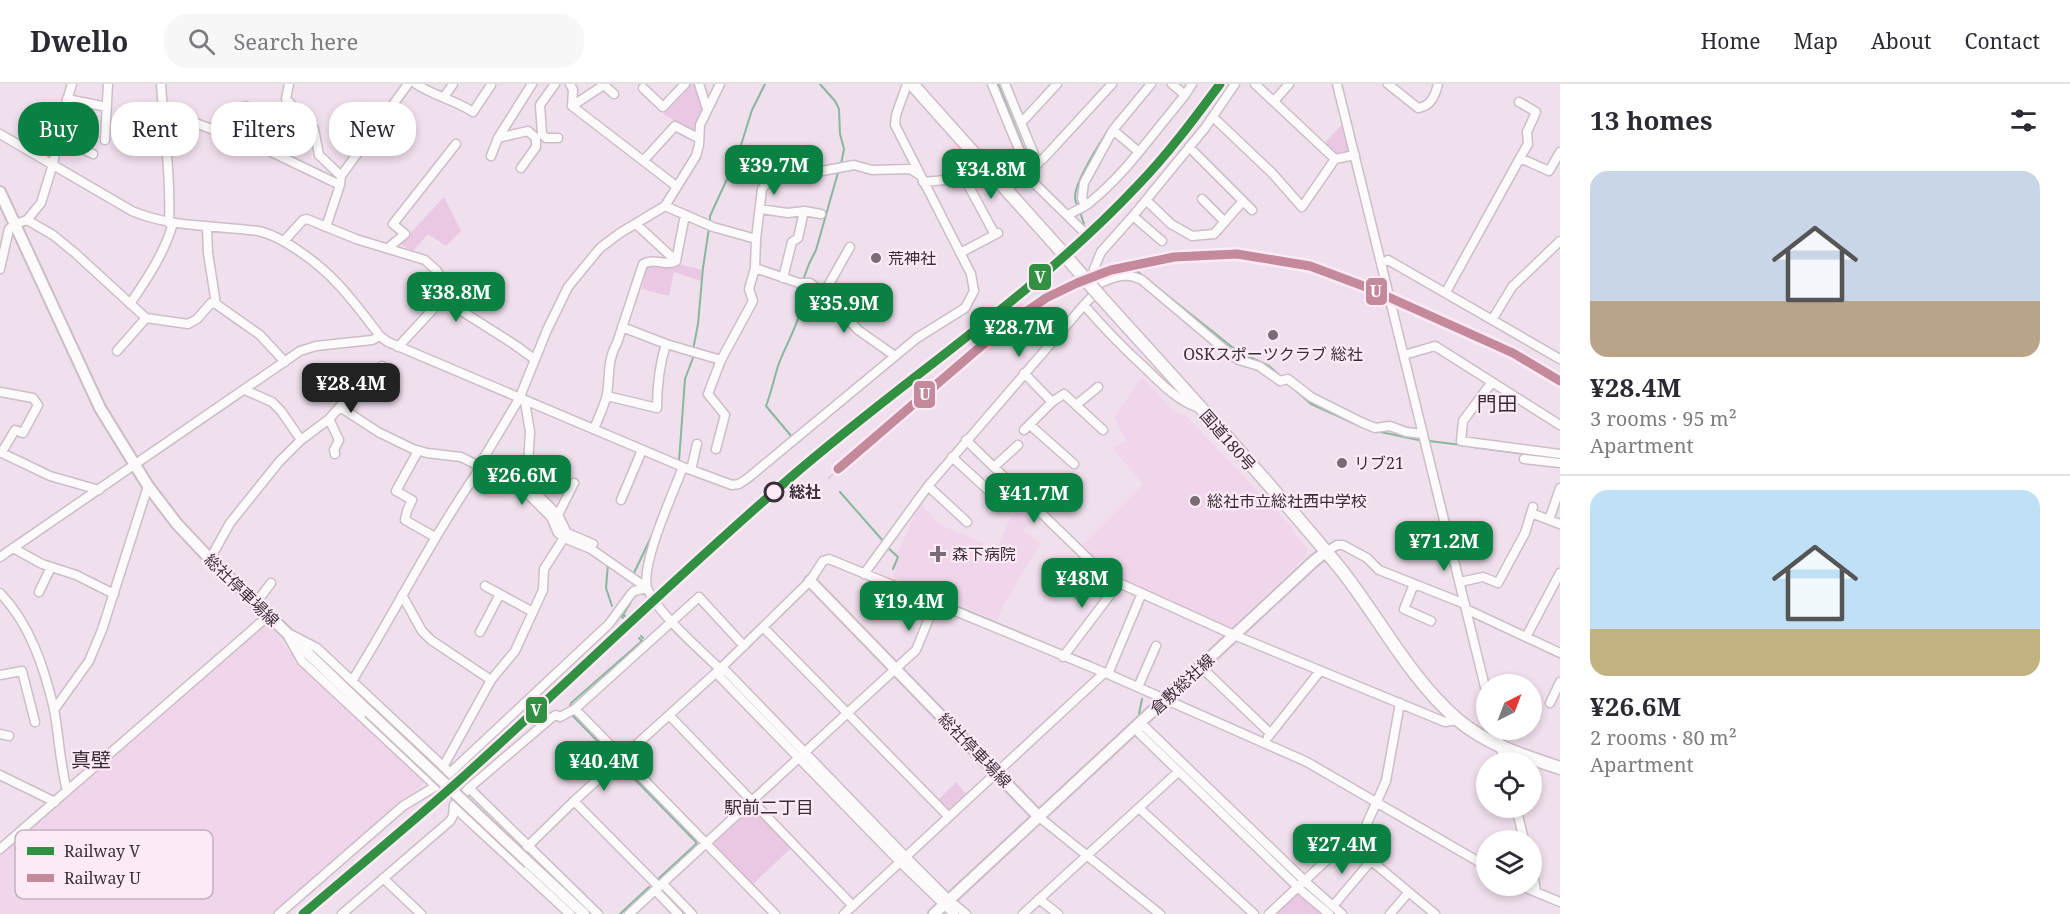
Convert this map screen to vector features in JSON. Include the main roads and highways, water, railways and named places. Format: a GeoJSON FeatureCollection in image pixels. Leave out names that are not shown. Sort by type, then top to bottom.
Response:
{"type":"FeatureCollection","features":[{"type":"Feature","properties":{"kind":"highway","name":"国道180号"},"geometry":{"type":"LineString","coordinates":[[909,84],[1098,289],[1178,391],[1202,410],[1326,552],[1426,686],[1458,720],[1481,737],[1500,747],[1560,768]]}},
{"type":"Feature","properties":{"kind":"main road","name":"総社停車場線"},"geometry":{"type":"LineString","coordinates":[[0,192],[4,212],[15,224],[100,408],[134,466],[177,524],[255,604],[584,914]]}},
{"type":"Feature","properties":{"kind":"main road","name":"倉敷総社線"},"geometry":{"type":"LineString","coordinates":[[1039,817],[1326,552]]}},
{"type":"Feature","properties":{"kind":"main road","name":"総社停車場線"},"geometry":{"type":"LineString","coordinates":[[810,581],[1039,817]]}},
{"type":"Feature","properties":{"kind":"main road"},"geometry":{"type":"LineString","coordinates":[[934,914],[1039,817]]}},
{"type":"Feature","properties":{"kind":"waterway"},"geometry":{"type":"LineString","coordinates":[[710,222],[710,216],[727,179],[728,166],[741,145],[752,110],[765,84]]}},
{"type":"Feature","properties":{"kind":"waterway"},"geometry":{"type":"LineString","coordinates":[[820,84],[839,109],[840,134],[844,149],[841,164]]}},
{"type":"Feature","properties":{"kind":"waterway"},"geometry":{"type":"LineString","coordinates":[[998,84],[1036,179],[1069,212]]}},
{"type":"Feature","properties":{"kind":"waterway"},"geometry":{"type":"LineString","coordinates":[[1078,207],[1075,198],[1080,179],[1102,141],[1122,113]]}},
{"type":"Feature","properties":{"kind":"waterway"},"geometry":{"type":"LineString","coordinates":[[803,280],[816,250],[839,169]]}},
{"type":"Feature","properties":{"kind":"waterway"},"geometry":{"type":"LineString","coordinates":[[1080,212],[1084,224]]}},
{"type":"Feature","properties":{"kind":"waterway"},"geometry":{"type":"LineString","coordinates":[[1073,216],[1088,231]]}},
{"type":"Feature","properties":{"kind":"waterway"},"geometry":{"type":"LineString","coordinates":[[693,350],[709,228]]}},
{"type":"Feature","properties":{"kind":"waterway"},"geometry":{"type":"LineString","coordinates":[[1137,271],[1144,277]]}},
{"type":"Feature","properties":{"kind":"waterway"},"geometry":{"type":"LineString","coordinates":[[1148,280],[1237,351],[1269,366],[1279,375]]}},
{"type":"Feature","properties":{"kind":"waterway"},"geometry":{"type":"LineString","coordinates":[[792,437],[766,406],[778,366],[799,316],[803,286]]}},
{"type":"Feature","properties":{"kind":"waterway"},"geometry":{"type":"LineString","coordinates":[[679,461],[685,379],[694,355]]}},
{"type":"Feature","properties":{"kind":"waterway"},"geometry":{"type":"LineString","coordinates":[[1285,381],[1311,404],[1362,427]]}},
{"type":"Feature","properties":{"kind":"waterway"},"geometry":{"type":"LineString","coordinates":[[1376,431],[1423,441]]}},
{"type":"Feature","properties":{"kind":"waterway"},"geometry":{"type":"LineString","coordinates":[[1429,441],[1462,445]]}},
{"type":"Feature","properties":{"kind":"waterway"},"geometry":{"type":"LineString","coordinates":[[1473,447],[1560,459]]}},
{"type":"Feature","properties":{"kind":"waterway"},"geometry":{"type":"LineString","coordinates":[[840,492],[884,542]]}},
{"type":"Feature","properties":{"kind":"waterway"},"geometry":{"type":"LineString","coordinates":[[633,575],[654,531]]}},
{"type":"Feature","properties":{"kind":"waterway"},"geometry":{"type":"LineString","coordinates":[[887,547],[898,557],[893,569]]}},
{"type":"Feature","properties":{"kind":"waterway"},"geometry":{"type":"LineString","coordinates":[[608,564],[606,588],[612,606]]}},
{"type":"Feature","properties":{"kind":"waterway"},"geometry":{"type":"LineString","coordinates":[[625,616],[623,615],[631,602]]}},
{"type":"Feature","properties":{"kind":"waterway"},"geometry":{"type":"LineString","coordinates":[[958,607],[1063,651]]}},
{"type":"Feature","properties":{"kind":"waterway"},"geometry":{"type":"LineString","coordinates":[[570,706],[642,641],[639,638]]}},
{"type":"Feature","properties":{"kind":"waterway"},"geometry":{"type":"LineString","coordinates":[[1068,653],[1091,662]]}},
{"type":"Feature","properties":{"kind":"waterway"},"geometry":{"type":"LineString","coordinates":[[1139,714],[1142,699]]}},
{"type":"Feature","properties":{"kind":"waterway"},"geometry":{"type":"LineString","coordinates":[[572,715],[616,760]]}},
{"type":"Feature","properties":{"kind":"waterway"},"geometry":{"type":"LineString","coordinates":[[620,764],[696,842],[657,880]]}},
{"type":"Feature","properties":{"kind":"waterway"},"geometry":{"type":"LineString","coordinates":[[1215,800],[1299,882]]}},
{"type":"Feature","properties":{"kind":"waterway"},"geometry":{"type":"LineString","coordinates":[[1303,886],[1335,914]]}},
{"type":"Feature","properties":{"kind":"waterway"},"geometry":{"type":"LineString","coordinates":[[620,914],[649,887]]}},
{"type":"Feature","properties":{"kind":"waterway"},"geometry":{"type":"LineString","coordinates":[[663,892],[686,914]]}},
{"type":"Feature","properties":{"kind":"railway"},"geometry":{"type":"LineString","coordinates":[[828,479],[838,469]]}},
{"type":"Feature","properties":{"kind":"rail line","name":"V"},"geometry":{"type":"LineString","coordinates":[[303,914],[452,787],[790,478],[1056,264],[1149,173],[1220,84]]}},
{"type":"Feature","properties":{"kind":"rail line","name":"U"},"geometry":{"type":"LineString","coordinates":[[838,469],[1001,329],[1046,298],[1111,270],[1174,257],[1237,254],[1310,266],[1366,287],[1513,353],[1560,381]]}},
{"type":"Feature","properties":{"kind":"place","name":"荒神社"},"geometry":{"type":"Point","coordinates":[876,258]}},
{"type":"Feature","properties":{"kind":"place","name":"OSKスポーツクラブ 総社"},"geometry":{"type":"Point","coordinates":[1273,335]}},
{"type":"Feature","properties":{"kind":"place","name":"リブ21"},"geometry":{"type":"Point","coordinates":[1342,463]}},
{"type":"Feature","properties":{"kind":"place","name":"総社"},"geometry":{"type":"Point","coordinates":[774,492]}},
{"type":"Feature","properties":{"kind":"place","name":"総社市立総社西中学校"},"geometry":{"type":"Point","coordinates":[1195,501]}},
{"type":"Feature","properties":{"kind":"place","name":"森下病院"},"geometry":{"type":"Point","coordinates":[938,554]}},
{"type":"Feature","properties":{"kind":"district","name":"門田"},"geometry":{"type":"Point","coordinates":[1497,404]}},
{"type":"Feature","properties":{"kind":"district","name":"真壁"},"geometry":{"type":"Point","coordinates":[91,760]}},
{"type":"Feature","properties":{"kind":"district","name":"駅前二丁目"},"geometry":{"type":"Point","coordinates":[769,808]}}]}
